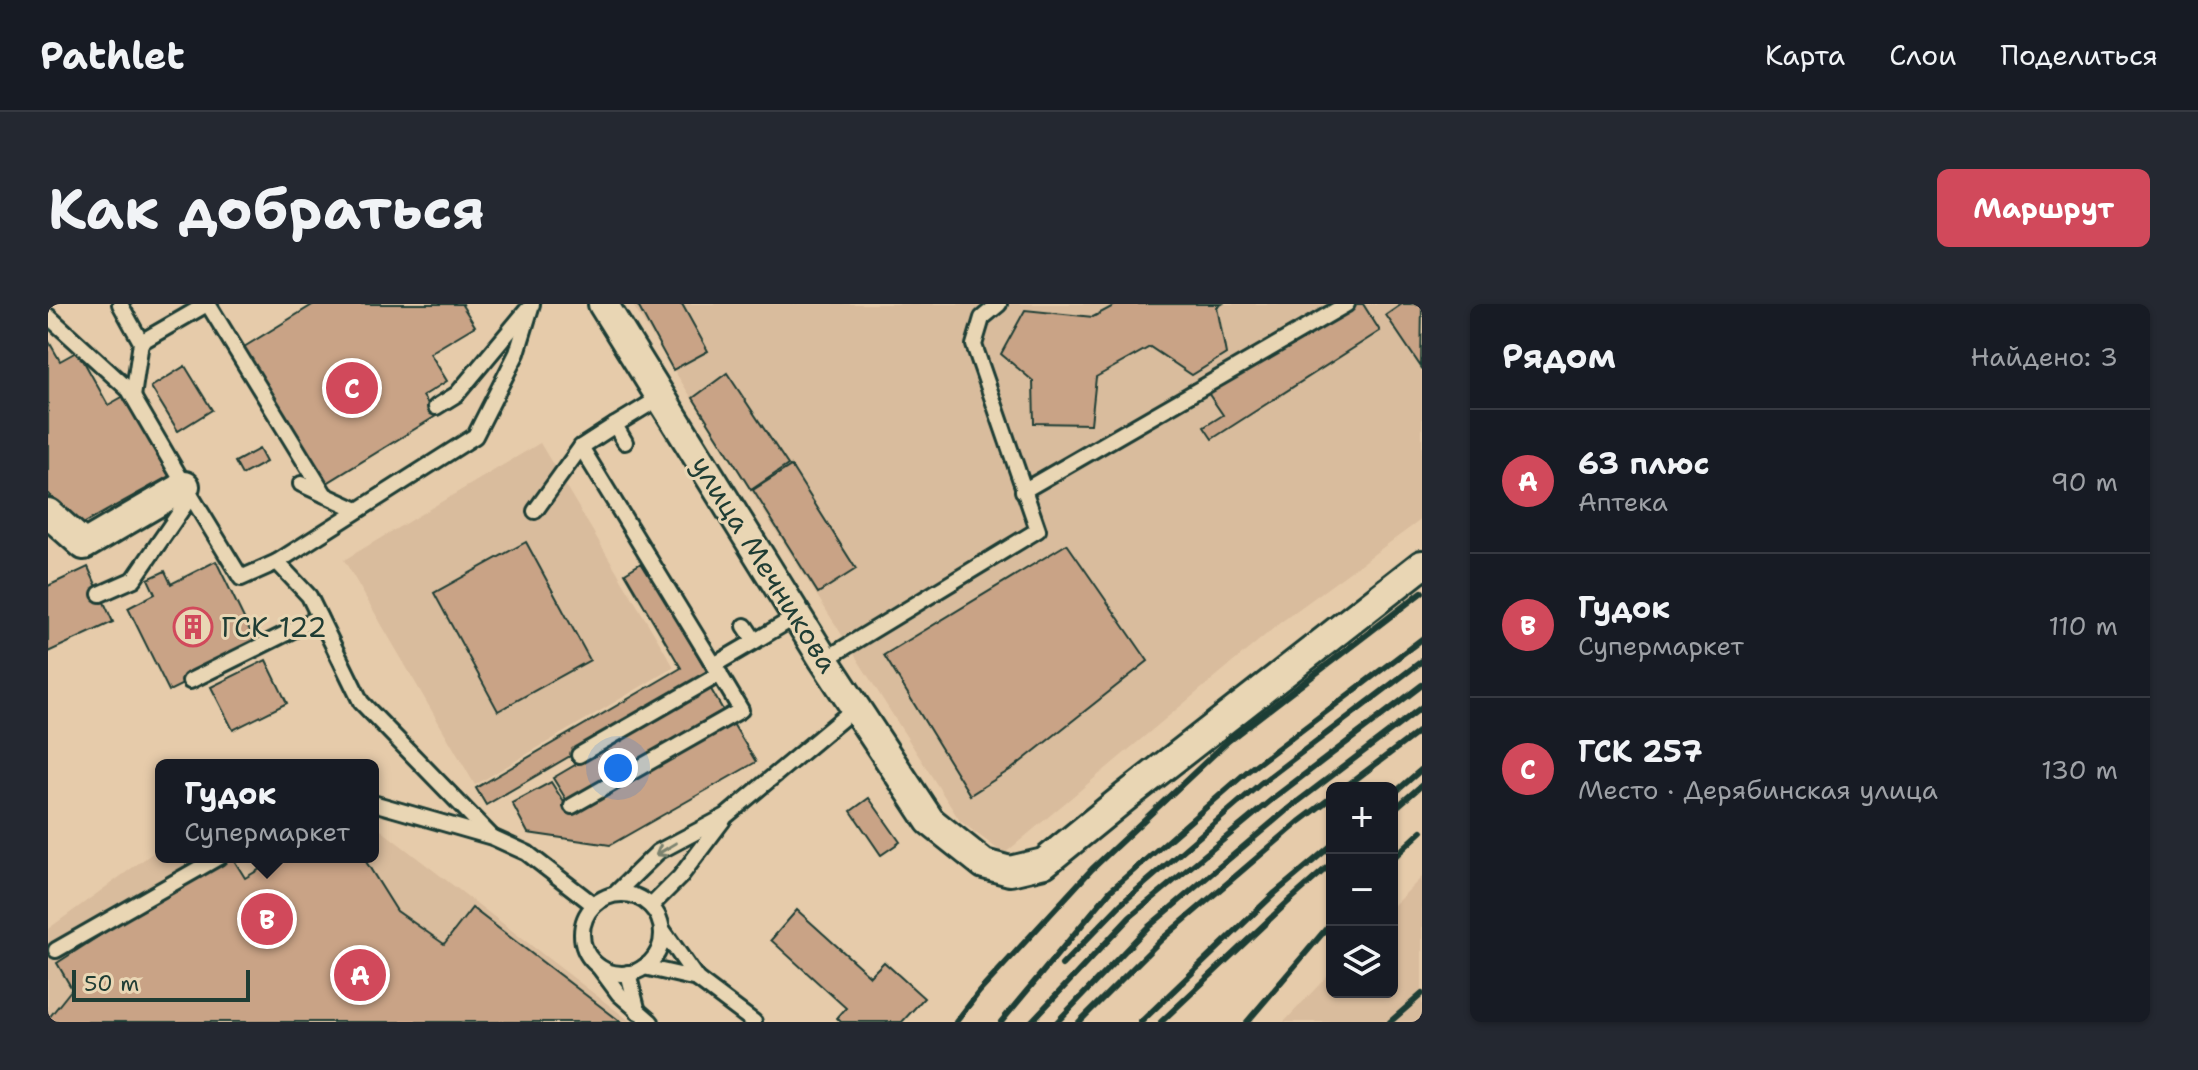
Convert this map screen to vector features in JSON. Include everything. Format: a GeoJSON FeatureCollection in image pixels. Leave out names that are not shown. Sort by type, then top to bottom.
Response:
{"type":"FeatureCollection","features":[{"type":"Feature","properties":{"kind":"street","name":"улица Мечникова"},"geometry":{"type":"LineString","coordinates":[[603,304],[824,660],[930,821],[984,864],[1010,871],[1044,863],[1422,565]]}},
{"type":"Feature","properties":{"kind":"street"},"geometry":{"type":"LineString","coordinates":[[48,513],[84,545],[188,491]]}},
{"type":"Feature","properties":{"kind":"lane"},"geometry":{"type":"LineString","coordinates":[[120,304],[141,342],[133,397]]}},
{"type":"Feature","properties":{"kind":"lane"},"geometry":{"type":"LineString","coordinates":[[141,342],[208,304],[325,495]]}},
{"type":"Feature","properties":{"kind":"lane"},"geometry":{"type":"LineString","coordinates":[[48,316],[129,390],[241,578],[277,562],[475,436],[517,353],[532,304],[457,394],[436,407]]}},
{"type":"Feature","properties":{"kind":"lane"},"geometry":{"type":"LineString","coordinates":[[824,660],[1038,530],[974,345],[982,318],[999,304]]}},
{"type":"Feature","properties":{"kind":"lane"},"geometry":{"type":"LineString","coordinates":[[1023,491],[1347,304]]}},
{"type":"Feature","properties":{"kind":"lane"},"geometry":{"type":"LineString","coordinates":[[535,511],[581,447],[661,397]]}},
{"type":"Feature","properties":{"kind":"lane"},"geometry":{"type":"LineString","coordinates":[[615,425],[625,442]]}},
{"type":"Feature","properties":{"kind":"lane"},"geometry":{"type":"LineString","coordinates":[[572,806],[741,710],[581,447]]}},
{"type":"Feature","properties":{"kind":"lane"},"geometry":{"type":"LineString","coordinates":[[301,484],[358,510]]}},
{"type":"Feature","properties":{"kind":"lane"},"geometry":{"type":"LineString","coordinates":[[100,594],[134,579],[188,491]]}},
{"type":"Feature","properties":{"kind":"lane"},"geometry":{"type":"LineString","coordinates":[[277,562],[309,596],[361,702],[492,837]]}},
{"type":"Feature","properties":{"kind":"lane"},"geometry":{"type":"LineString","coordinates":[[579,755],[797,616]]}},
{"type":"Feature","properties":{"kind":"lane"},"geometry":{"type":"LineString","coordinates":[[190,681],[319,617]]}},
{"type":"Feature","properties":{"kind":"lane"},"geometry":{"type":"LineString","coordinates":[[745,626],[755,641]]}},
{"type":"Feature","properties":{"kind":"lane"},"geometry":{"type":"LineString","coordinates":[[615,894],[658,852],[726,816],[855,708]]}},
{"type":"Feature","properties":{"kind":"lane"},"geometry":{"type":"LineString","coordinates":[[379,805],[492,837],[527,853],[594,905]]}},
{"type":"Feature","properties":{"kind":"lane"},"geometry":{"type":"LineString","coordinates":[[651,906],[680,877],[726,816]]}},
{"type":"Feature","properties":{"kind":"lane"},"geometry":{"type":"LineString","coordinates":[[56,950],[208,863]]}},
{"type":"Feature","properties":{"kind":"lane"},"geometry":{"type":"LineString","coordinates":[[596,963],[614,973],[628,973],[644,967],[659,951],[662,940],[658,916],[651,906],[635,896],[615,894],[605,897],[594,905],[583,928],[585,949],[619,994],[651,1022]]}},
{"type":"Feature","properties":{"kind":"lane"},"geometry":{"type":"LineString","coordinates":[[662,929],[697,979],[754,1022]]}},
{"type":"Feature","properties":{"kind":"lane"},"geometry":{"type":"LineString","coordinates":[[644,967],[697,979]]}},
{"type":"Feature","properties":{"kind":"lane"},"geometry":{"type":"LineString","coordinates":[[628,973],[638,1012]]}},
{"type":"Feature","properties":{"kind":"shaded area"},"geometry":{"type":"Polygon","coordinates":[[[632,304],[1422,304],[1422,519],[1281,622],[1004,854],[960,821],[632,304]]]}},
{"type":"Feature","properties":{"kind":"shaded area"},"geometry":{"type":"Polygon","coordinates":[[[540,443],[674,667],[475,785],[344,560],[540,443]]]}},
{"type":"Feature","properties":{"kind":"shaded area"},"geometry":{"type":"Polygon","coordinates":[[[379,829],[631,1022],[48,1022],[48,929],[155,851],[155,863],[379,863],[379,829]]]}},
{"type":"Feature","properties":{"kind":"shaded area"},"geometry":{"type":"Polygon","coordinates":[[[1422,877],[1422,1022],[1284,1022],[1326,977],[1326,998],[1398,998],[1398,901],[1422,877]]]}},
{"type":"Feature","properties":{"kind":"building"},"geometry":{"type":"Polygon","coordinates":[[[314,304],[464,304],[475,326],[430,353],[447,381],[423,396],[436,416],[327,483],[244,347],[314,304]]]}},
{"type":"Feature","properties":{"kind":"building"},"geometry":{"type":"Polygon","coordinates":[[[637,304],[682,304],[708,351],[673,370],[637,304]]]}},
{"type":"Feature","properties":{"kind":"building"},"geometry":{"type":"Polygon","coordinates":[[[1117,304],[1222,304],[1217,307],[1226,354],[1192,375],[1150,347],[1096,377],[1091,424],[1034,423],[1033,381],[1001,354],[1025,310],[1093,317],[1117,304]]]}},
{"type":"Feature","properties":{"kind":"building"},"geometry":{"type":"Polygon","coordinates":[[[1340,304],[1363,304],[1380,331],[1212,439],[1204,427],[1223,415],[1206,390],[1340,304]]]}},
{"type":"Feature","properties":{"kind":"building"},"geometry":{"type":"Polygon","coordinates":[[[1402,304],[1422,304],[1421,367],[1386,315],[1402,304]]]}},
{"type":"Feature","properties":{"kind":"building"},"geometry":{"type":"Polygon","coordinates":[[[48,340],[60,361],[78,351],[108,405],[124,396],[169,476],[81,525],[48,494],[48,340]]]}},
{"type":"Feature","properties":{"kind":"building"},"geometry":{"type":"Polygon","coordinates":[[[185,366],[212,410],[178,431],[151,387],[185,366]]]}},
{"type":"Feature","properties":{"kind":"building"},"geometry":{"type":"Polygon","coordinates":[[[727,373],[788,465],[751,490],[693,398],[727,373]]]}},
{"type":"Feature","properties":{"kind":"building"},"geometry":{"type":"Polygon","coordinates":[[[259,449],[266,462],[242,475],[235,462],[259,449]]]}},
{"type":"Feature","properties":{"kind":"building"},"geometry":{"type":"Polygon","coordinates":[[[791,466],[856,569],[818,593],[753,490],[791,466]]]}},
{"type":"Feature","properties":{"kind":"building"},"geometry":{"type":"Polygon","coordinates":[[[526,542],[590,660],[498,711],[434,593],[526,542]]]}},
{"type":"Feature","properties":{"kind":"building"},"geometry":{"type":"Polygon","coordinates":[[[1067,544],[1148,661],[1013,768],[970,795],[884,655],[1067,544]]]}},
{"type":"Feature","properties":{"kind":"building","name":"ГСК 122"},"geometry":{"type":"Polygon","coordinates":[[[216,561],[258,647],[169,691],[128,608],[155,594],[148,579],[165,571],[171,584],[216,561]]]}},
{"type":"Feature","properties":{"kind":"building"},"geometry":{"type":"Polygon","coordinates":[[[643,562],[709,675],[486,805],[476,788],[681,668],[625,573],[643,562]]]}},
{"type":"Feature","properties":{"kind":"building"},"geometry":{"type":"Polygon","coordinates":[[[88,567],[113,622],[48,652],[48,586],[88,567]]]}},
{"type":"Feature","properties":{"kind":"building"},"geometry":{"type":"Polygon","coordinates":[[[266,660],[287,703],[233,730],[211,687],[266,660]]]}},
{"type":"Feature","properties":{"kind":"building"},"geometry":{"type":"Polygon","coordinates":[[[709,686],[723,710],[567,801],[553,778],[709,686]]]}},
{"type":"Feature","properties":{"kind":"building"},"geometry":{"type":"Polygon","coordinates":[[[732,722],[756,762],[610,845],[528,833],[512,803],[551,782],[572,815],[732,722]]]}},
{"type":"Feature","properties":{"kind":"building"},"geometry":{"type":"Polygon","coordinates":[[[869,798],[900,842],[881,855],[851,811],[869,798]]]}},
{"type":"Feature","properties":{"kind":"building"},"geometry":{"type":"Polygon","coordinates":[[[213,863],[236,863],[245,878],[270,863],[367,863],[397,911],[444,944],[472,908],[621,1022],[48,1022],[72,989],[57,963],[213,863]]]}},
{"type":"Feature","properties":{"kind":"building"},"geometry":{"type":"Polygon","coordinates":[[[797,910],[870,976],[884,962],[924,998],[902,1022],[841,1022],[837,1018],[846,1008],[771,940],[797,910]]]}},
{"type":"Feature","properties":{"kind":"railway"},"geometry":{"type":"LineString","coordinates":[[956,1022],[979,992],[1092,869],[1228,741],[1422,592]]}},
{"type":"Feature","properties":{"kind":"railway"},"geometry":{"type":"LineString","coordinates":[[1001,1022],[1111,890],[1249,770],[1422,639]]}},
{"type":"Feature","properties":{"kind":"railway"},"geometry":{"type":"LineString","coordinates":[[1062,965],[1121,904],[1260,784],[1422,661]]}},
{"type":"Feature","properties":{"kind":"railway"},"geometry":{"type":"LineString","coordinates":[[1031,1022],[1130,917],[1275,797],[1422,685]]}},
{"type":"Feature","properties":{"kind":"railway"},"geometry":{"type":"LineString","coordinates":[[1057,1022],[1147,928],[1288,809],[1422,707]]}},
{"type":"Feature","properties":{"kind":"railway"},"geometry":{"type":"LineString","coordinates":[[1352,782],[1422,729]]}},
{"type":"Feature","properties":{"kind":"railway"},"geometry":{"type":"LineString","coordinates":[[1398,790],[1422,769]]}},
{"type":"Feature","properties":{"kind":"railway"},"geometry":{"type":"LineString","coordinates":[[1398,806],[1422,785]]}},
{"type":"Feature","properties":{"kind":"railway"},"geometry":{"type":"LineString","coordinates":[[1079,1022],[1162,939],[1326,802]]}},
{"type":"Feature","properties":{"kind":"railway"},"geometry":{"type":"LineString","coordinates":[[1397,854],[1422,831]]}},
{"type":"Feature","properties":{"kind":"railway"},"geometry":{"type":"LineString","coordinates":[[1141,1022],[1275,893],[1326,850]]}},
{"type":"Feature","properties":{"kind":"railway"},"geometry":{"type":"LineString","coordinates":[[1161,1022],[1326,868]]}},
{"type":"Feature","properties":{"kind":"railway"},"geometry":{"type":"LineString","coordinates":[[1247,1022],[1329,926]]}},
{"type":"Feature","properties":{"kind":"railway"},"geometry":{"type":"LineString","coordinates":[[1390,1022],[1422,994]]}},
{"type":"Feature","properties":{"kind":"place","name":"ГСК 257"},"geometry":{"type":"Point","coordinates":[352,388]}},
{"type":"Feature","properties":{"kind":"place","name":"ГСК 122"},"geometry":{"type":"Point","coordinates":[193,627]}},
{"type":"Feature","properties":{"kind":"place","name":"Гудок"},"geometry":{"type":"Point","coordinates":[267,919]}},
{"type":"Feature","properties":{"kind":"place","name":"63 плюс"},"geometry":{"type":"Point","coordinates":[360,975]}}]}
